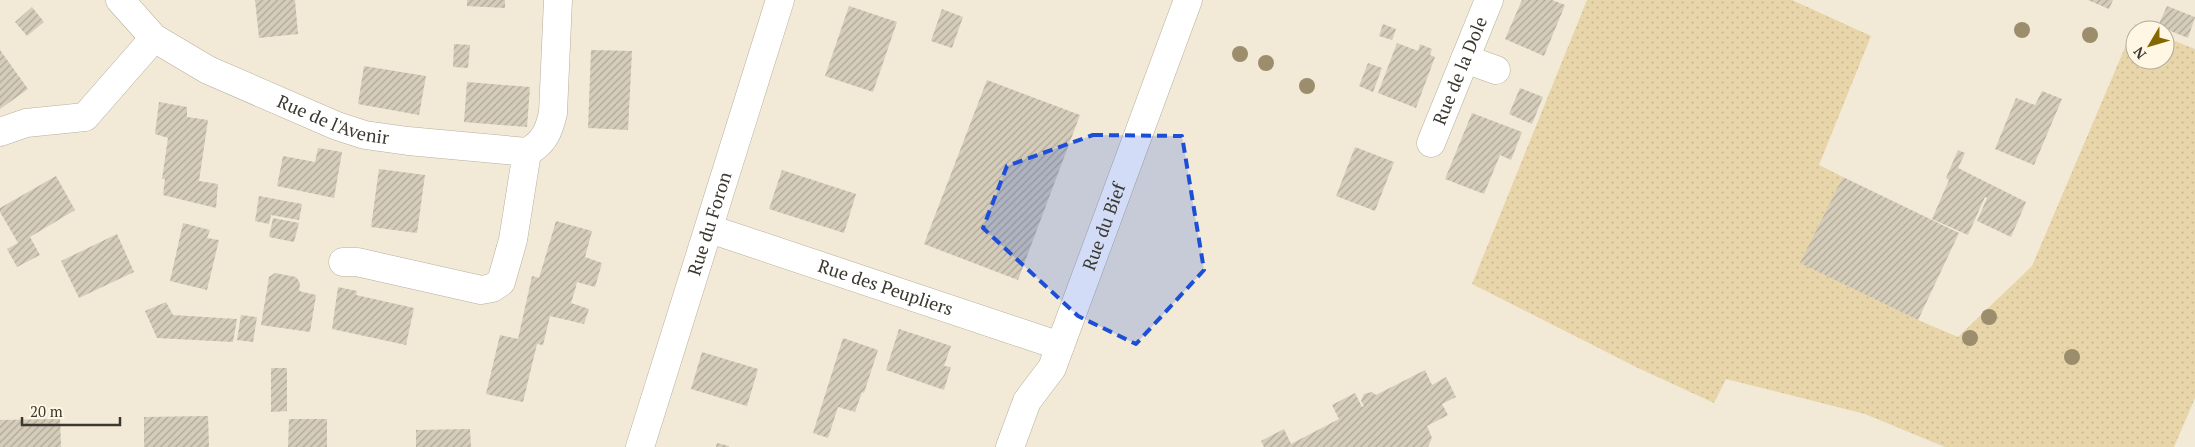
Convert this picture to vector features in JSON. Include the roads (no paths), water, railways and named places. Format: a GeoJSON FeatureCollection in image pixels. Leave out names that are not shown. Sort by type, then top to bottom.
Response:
{"type":"FeatureCollection","features":[{"type":"Feature","properties":{"kind":"street","name":"Rue de l'Avenir"},"geometry":{"type":"LineString","coordinates":[[120,0],[154,38],[208,70],[337,126],[365,135],[408,141],[527,152]]}},
{"type":"Feature","properties":{"kind":"street"},"geometry":{"type":"LineString","coordinates":[[344,262],[357,262],[481,290],[492,288],[501,282],[513,240],[527,152],[543,140],[549,130],[553,113],[558,0]]}},
{"type":"Feature","properties":{"kind":"street","name":"Rue du Foron"},"geometry":{"type":"LineString","coordinates":[[640,447],[710,229],[780,0]]}},
{"type":"Feature","properties":{"kind":"street","name":"Rue du Bief"},"geometry":{"type":"LineString","coordinates":[[1010,447],[1027,401],[1052,368],[1188,0]]}},
{"type":"Feature","properties":{"kind":"street","name":"Rue de la Dole"},"geometry":{"type":"LineString","coordinates":[[1431,143],[1489,0]]}},
{"type":"Feature","properties":{"kind":"street"},"geometry":{"type":"LineString","coordinates":[[0,132],[26,123],[85,117],[154,38]]}},
{"type":"Feature","properties":{"kind":"street"},"geometry":{"type":"LineString","coordinates":[[1465,59],[1496,70]]}},
{"type":"Feature","properties":{"kind":"street","name":"Rue des Peupliers"},"geometry":{"type":"LineString","coordinates":[[710,229],[1060,346]]}}]}
